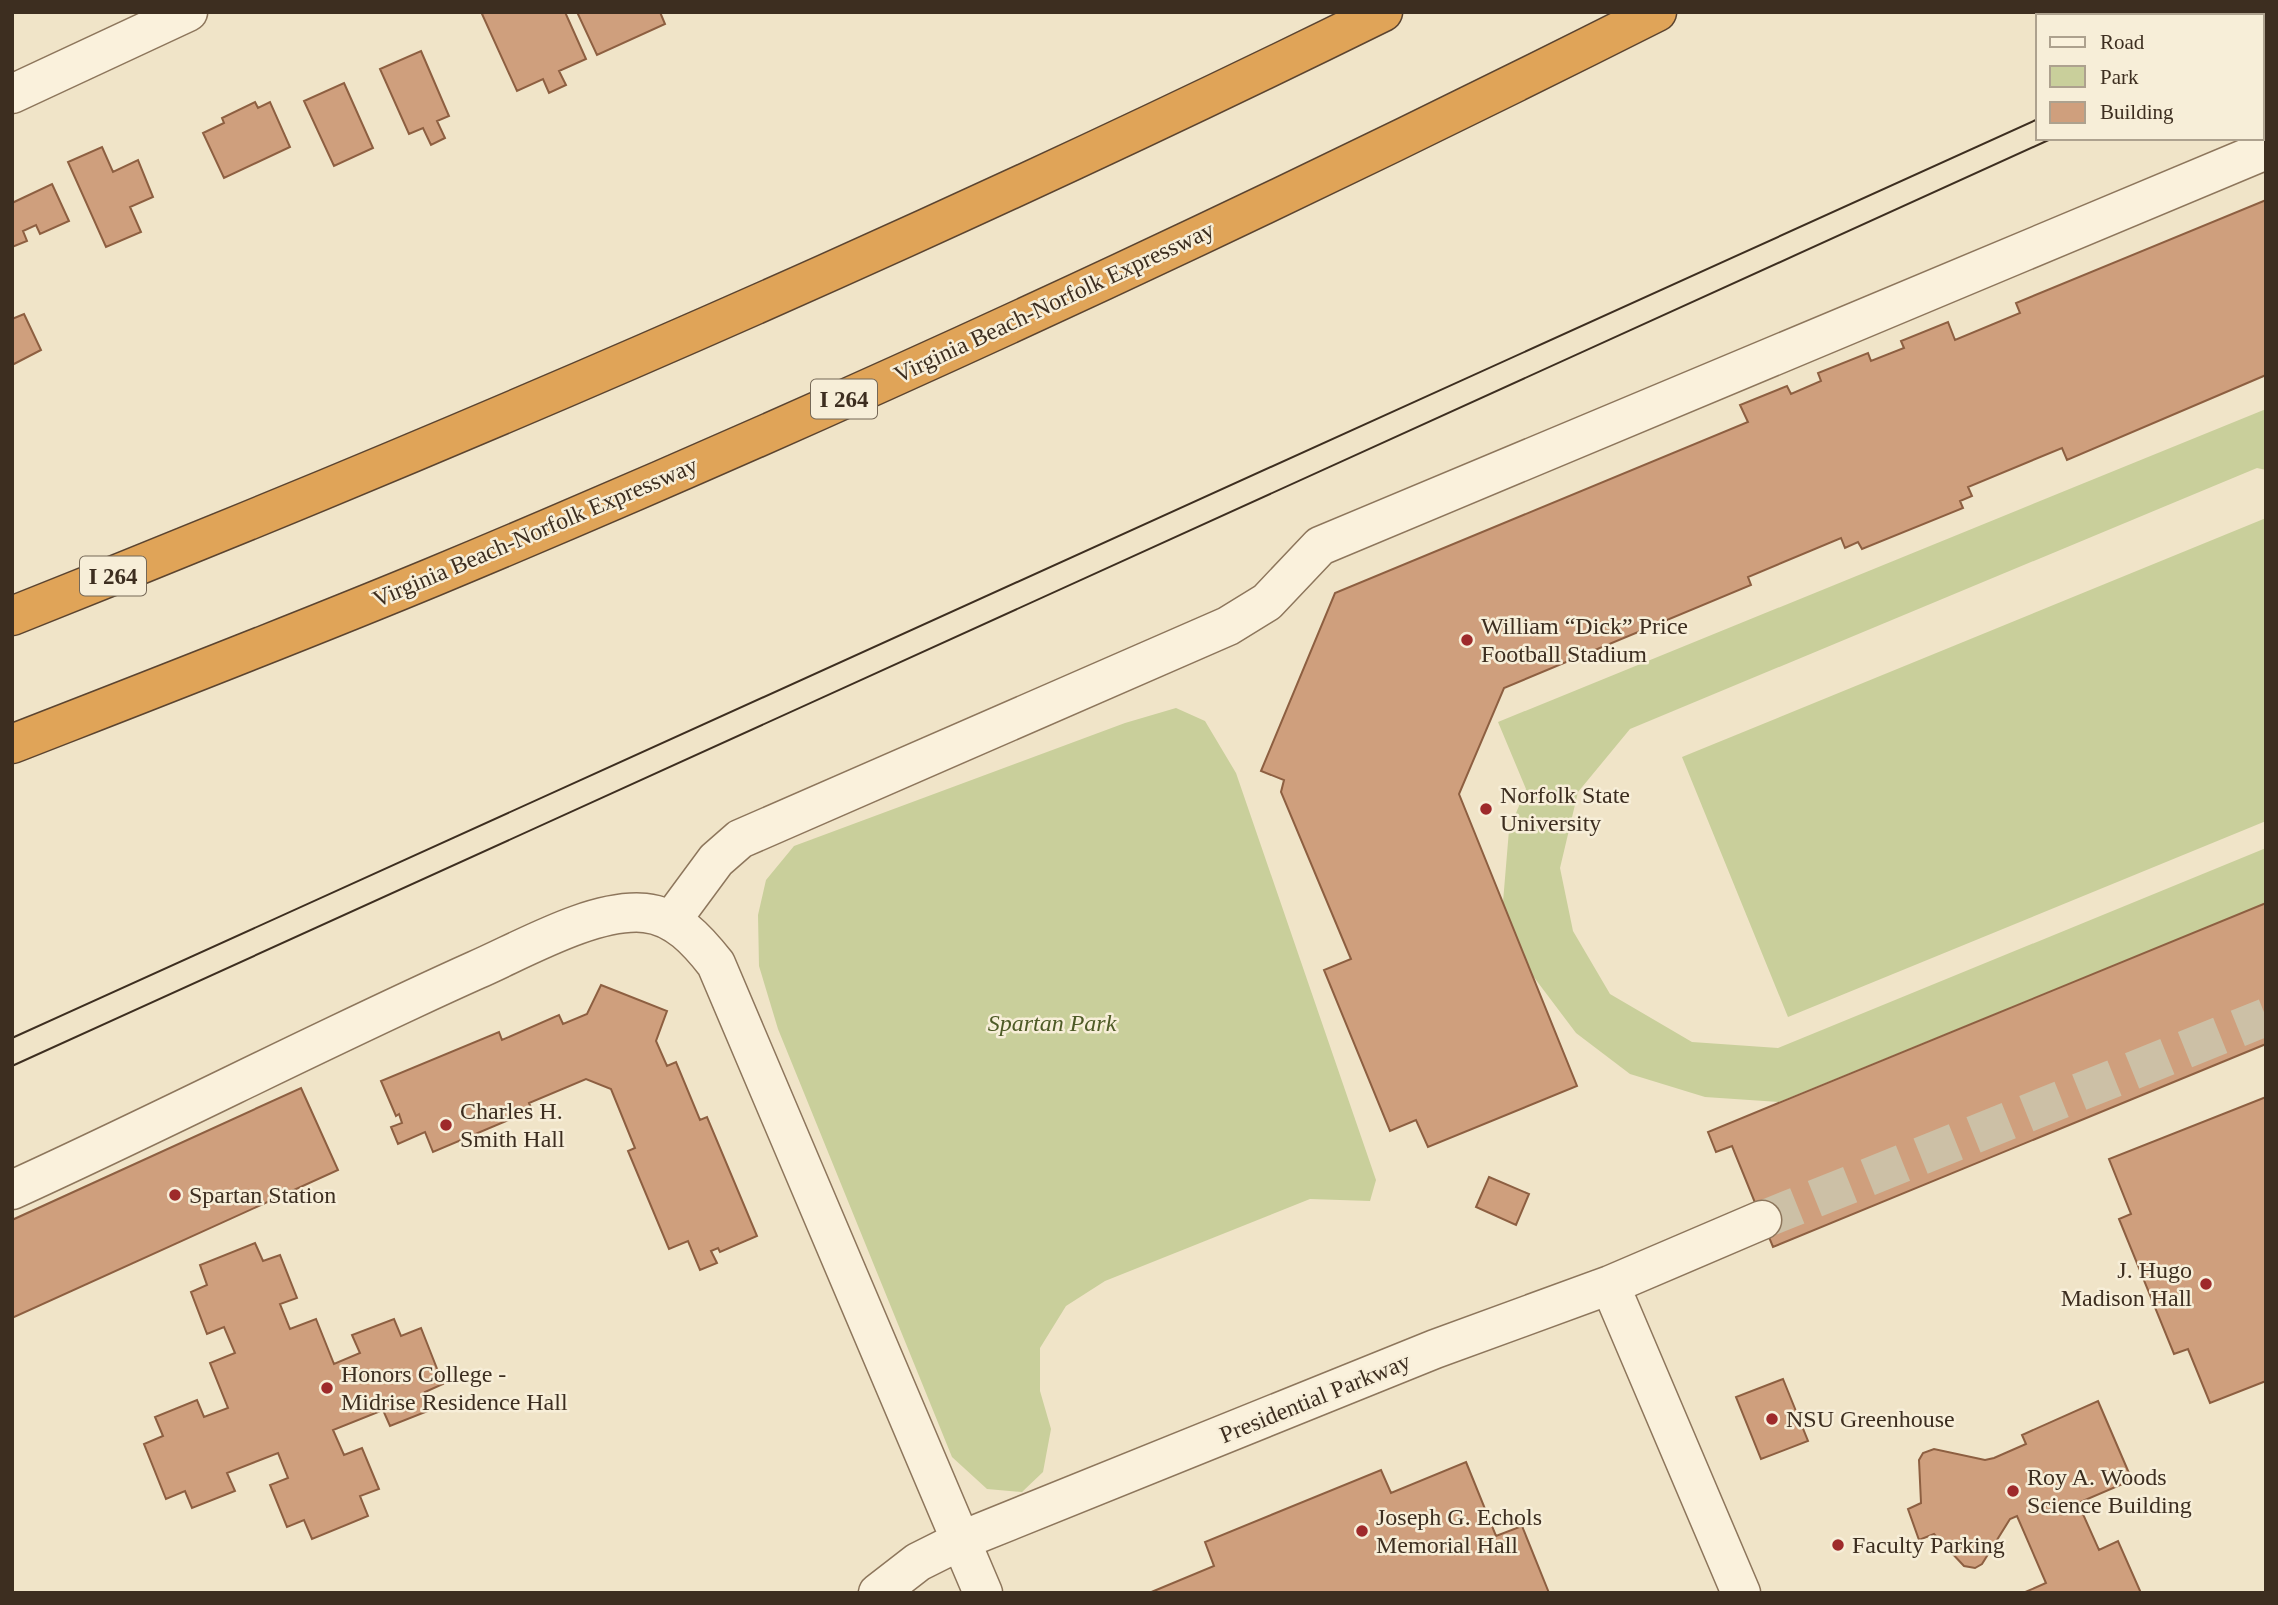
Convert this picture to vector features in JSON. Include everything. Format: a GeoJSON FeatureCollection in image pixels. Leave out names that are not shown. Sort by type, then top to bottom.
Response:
{"type":"FeatureCollection","features":[{"type":"Feature","properties":{"kind":"highway","name":"I 264"},"geometry":{"type":"LineString","coordinates":[[12,616],[215,536],[489,421],[853,262],[1383,12]]}},
{"type":"Feature","properties":{"kind":"highway","name":"Virginia Beach-Norfolk Expressway"},"geometry":{"type":"LineString","coordinates":[[12,744],[433,577],[824,408],[1289,193],[1657,12]]}},
{"type":"Feature","properties":{"kind":"street"},"geometry":{"type":"LineString","coordinates":[[12,94],[184,13]]}},
{"type":"Feature","properties":{"kind":"street"},"geometry":{"type":"LineString","coordinates":[[671,921],[716,860],[740,839],[1228,626],[1267,602],[1320,546],[2266,150]]}},
{"type":"Feature","properties":{"kind":"street"},"geometry":{"type":"LineString","coordinates":[[12,1190],[155,1125],[403,1003],[578,925],[623,914],[647,913],[671,921],[697,939],[716,964],[983,1593]]}},
{"type":"Feature","properties":{"kind":"street","name":"Presidential Parkway"},"geometry":{"type":"LineString","coordinates":[[878,1593],[918,1562],[962,1540],[1435,1349],[1610,1285],[1762,1220]]}},
{"type":"Feature","properties":{"kind":"street"},"geometry":{"type":"LineString","coordinates":[[1610,1285],[1741,1593]]}},
{"type":"Feature","properties":{"kind":"green space"},"geometry":{"type":"Polygon","coordinates":[[[2266,409],[2266,470],[2257,468],[1630,729],[1578,792],[1560,868],[1573,931],[1610,994],[1692,1042],[1778,1048],[2266,848],[2266,903],[1779,1102],[1705,1097],[1630,1074],[1576,1033],[1533,976],[1503,902],[1509,830],[1526,789],[1498,722],[2266,409]]]}},
{"type":"Feature","properties":{"kind":"green space"},"geometry":{"type":"Polygon","coordinates":[[[2266,518],[2266,821],[1788,1017],[1682,757],[2266,518]]]}},
{"type":"Feature","properties":{"kind":"green space","name":"Spartan Park"},"geometry":{"type":"Polygon","coordinates":[[[1176,708],[1205,721],[1236,773],[1376,1180],[1370,1201],[1310,1199],[1105,1281],[1066,1306],[1040,1348],[1040,1391],[1051,1429],[1043,1472],[1022,1492],[987,1489],[952,1457],[778,1029],[759,966],[758,915],[766,880],[794,846],[1125,723],[1176,708]]]}},
{"type":"Feature","properties":{"kind":"building"},"geometry":{"type":"Polygon","coordinates":[[[565,12],[586,59],[559,71],[566,85],[549,93],[543,79],[517,91],[482,14],[565,12]]]}},
{"type":"Feature","properties":{"kind":"building"},"geometry":{"type":"Polygon","coordinates":[[[577,12],[660,12],[665,24],[597,55],[577,12]]]}},
{"type":"Feature","properties":{"kind":"building"},"geometry":{"type":"Polygon","coordinates":[[[421,51],[449,116],[437,121],[445,138],[431,145],[423,128],[409,134],[380,69],[421,51]]]}},
{"type":"Feature","properties":{"kind":"building"},"geometry":{"type":"Polygon","coordinates":[[[344,83],[373,148],[334,166],[304,101],[344,83]]]}},
{"type":"Feature","properties":{"kind":"building"},"geometry":{"type":"Polygon","coordinates":[[[255,102],[258,108],[270,102],[290,147],[224,178],[203,133],[224,123],[222,118],[255,102]]]}},
{"type":"Feature","properties":{"kind":"building"},"geometry":{"type":"Polygon","coordinates":[[[102,147],[113,172],[138,160],[153,197],[130,207],[141,232],[106,247],[68,162],[102,147]]]}},
{"type":"Feature","properties":{"kind":"building"},"geometry":{"type":"Polygon","coordinates":[[[52,184],[69,221],[40,234],[36,225],[23,231],[27,241],[12,247],[12,203],[52,184]]]}},
{"type":"Feature","properties":{"kind":"building","name":"William “Dick” Price Football Stadium"},"geometry":{"type":"Polygon","coordinates":[[[2266,200],[2266,375],[2067,460],[2062,448],[1968,487],[1972,496],[1960,501],[1963,508],[1862,549],[1858,542],[1845,548],[1841,538],[1748,577],[1751,585],[1504,688],[1459,794],[1577,1086],[1428,1147],[1416,1120],[1390,1131],[1324,970],[1351,959],[1281,792],[1284,780],[1261,771],[1335,593],[1748,422],[1740,405],[1787,386],[1791,394],[1821,381],[1818,373],[1868,353],[1871,361],[1904,348],[1901,341],[1948,322],[1955,340],[2020,313],[2016,303],[2266,200]]]}},
{"type":"Feature","properties":{"kind":"building"},"geometry":{"type":"Polygon","coordinates":[[[24,314],[41,350],[12,365],[12,319],[24,314]]]}},
{"type":"Feature","properties":{"kind":"building"},"geometry":{"type":"Polygon","coordinates":[[[2266,903],[2266,1044],[1773,1247],[1732,1146],[1716,1152],[1708,1132],[2266,903]]]}},
{"type":"Feature","properties":{"kind":"building","name":"Charles H. Smith Hall"},"geometry":{"type":"Polygon","coordinates":[[[601,985],[667,1011],[656,1041],[667,1066],[676,1062],[700,1120],[707,1117],[757,1236],[720,1252],[718,1248],[711,1251],[717,1263],[700,1270],[688,1241],[669,1249],[628,1151],[635,1148],[611,1089],[586,1079],[529,1103],[532,1110],[433,1152],[425,1132],[398,1144],[391,1127],[402,1123],[399,1114],[396,1116],[381,1081],[499,1032],[502,1040],[559,1015],[563,1024],[587,1014],[601,985]]]}},
{"type":"Feature","properties":{"kind":"building","name":"Spartan Station"},"geometry":{"type":"Polygon","coordinates":[[[301,1088],[338,1170],[12,1318],[12,1220],[301,1088]]]}},
{"type":"Feature","properties":{"kind":"building","name":"J. Hugo Madison Hall"},"geometry":{"type":"Polygon","coordinates":[[[2266,1097],[2266,1381],[2210,1403],[2188,1349],[2174,1354],[2119,1219],[2131,1214],[2109,1159],[2266,1097]]]}},
{"type":"Feature","properties":{"kind":"building"},"geometry":{"type":"Polygon","coordinates":[[[1489,1177],[1529,1194],[1516,1225],[1476,1207],[1489,1177]]]}},
{"type":"Feature","properties":{"kind":"building","name":"Honors College - Midrise Residence Hall"},"geometry":{"type":"Polygon","coordinates":[[[255,1243],[263,1261],[280,1255],[297,1298],[280,1304],[290,1329],[316,1319],[334,1364],[360,1353],[352,1335],[394,1319],[401,1336],[421,1328],[443,1384],[425,1392],[433,1409],[390,1426],[383,1410],[333,1430],[344,1455],[362,1448],[379,1489],[360,1496],[368,1516],[312,1539],[304,1520],[287,1527],[270,1485],[288,1478],[278,1453],[227,1473],[235,1491],[192,1508],[185,1491],[166,1499],[144,1444],[163,1436],[155,1417],[197,1400],[204,1417],[228,1408],[210,1363],[235,1353],[224,1327],[207,1334],[191,1292],[207,1285],[200,1265],[255,1243]]]}},
{"type":"Feature","properties":{"kind":"building","name":"NSU Greenhouse"},"geometry":{"type":"Polygon","coordinates":[[[1783,1379],[1808,1441],[1761,1459],[1736,1397],[1783,1379]]]}},
{"type":"Feature","properties":{"kind":"building","name":"Roy A. Woods Science Building"},"geometry":{"type":"Polygon","coordinates":[[[2098,1401],[2132,1480],[2078,1503],[2099,1550],[2118,1541],[2141,1593],[2023,1593],[2046,1583],[2017,1516],[2010,1519],[1982,1564],[1975,1568],[1964,1566],[1934,1534],[1919,1540],[1908,1509],[1921,1503],[1919,1460],[1923,1453],[1934,1449],[1985,1460],[1994,1458],[2026,1444],[2022,1435],[2098,1401]]]}},
{"type":"Feature","properties":{"kind":"building","name":"Joseph G. Echols Memorial Hall"},"geometry":{"type":"Polygon","coordinates":[[[1466,1462],[1496,1536],[1522,1526],[1549,1593],[1149,1593],[1214,1566],[1205,1542],[1381,1470],[1391,1493],[1466,1462]]]}},
{"type":"Feature","properties":{"kind":"tunnel"},"geometry":{"type":"LineString","coordinates":[[1762,1220],[2266,1017]]}},
{"type":"Feature","properties":{"kind":"tram line"},"geometry":{"type":"LineString","coordinates":[[12,1038],[2036,120]]}},
{"type":"Feature","properties":{"kind":"tram line"},"geometry":{"type":"LineString","coordinates":[[12,1066],[2049,140]]}},
{"type":"Feature","properties":{"kind":"place","name":"William “Dick” Price Football Stadium"},"geometry":{"type":"Point","coordinates":[1467,640]}},
{"type":"Feature","properties":{"kind":"place","name":"Norfolk State University"},"geometry":{"type":"Point","coordinates":[1486,809]}},
{"type":"Feature","properties":{"kind":"place","name":"Charles H. Smith Hall"},"geometry":{"type":"Point","coordinates":[446,1125]}},
{"type":"Feature","properties":{"kind":"place","name":"Spartan Station"},"geometry":{"type":"Point","coordinates":[175,1195]}},
{"type":"Feature","properties":{"kind":"place","name":"J. Hugo Madison Hall"},"geometry":{"type":"Point","coordinates":[2206,1284]}},
{"type":"Feature","properties":{"kind":"place","name":"Honors College - Midrise Residence Hall"},"geometry":{"type":"Point","coordinates":[327,1388]}},
{"type":"Feature","properties":{"kind":"place","name":"NSU Greenhouse"},"geometry":{"type":"Point","coordinates":[1772,1419]}},
{"type":"Feature","properties":{"kind":"place","name":"Roy A. Woods Science Building"},"geometry":{"type":"Point","coordinates":[2013,1491]}},
{"type":"Feature","properties":{"kind":"place","name":"Joseph G. Echols Memorial Hall"},"geometry":{"type":"Point","coordinates":[1362,1531]}},
{"type":"Feature","properties":{"kind":"place","name":"Faculty Parking"},"geometry":{"type":"Point","coordinates":[1838,1545]}}]}
